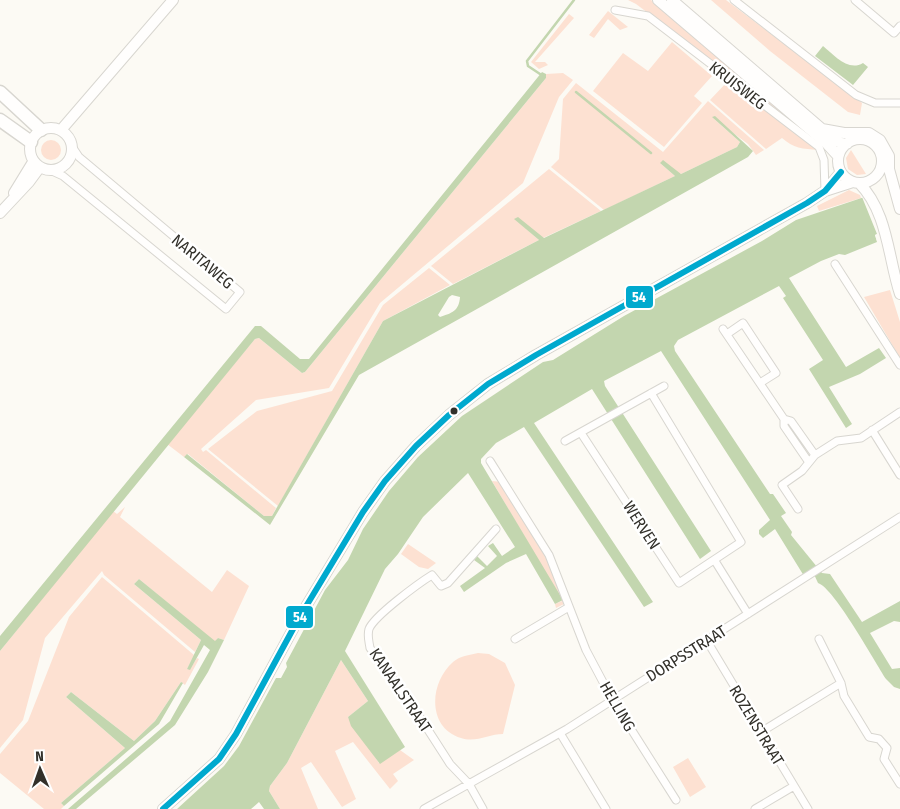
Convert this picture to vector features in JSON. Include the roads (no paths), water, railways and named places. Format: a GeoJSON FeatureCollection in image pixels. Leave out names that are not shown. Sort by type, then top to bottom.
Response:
{"type":"FeatureCollection","features":[{"type":"Feature","properties":{"kind":"highway"},"geometry":{"type":"LineString","coordinates":[[0,92],[41,130]]}},
{"type":"Feature","properties":{"kind":"highway"},"geometry":{"type":"LineString","coordinates":[[0,120],[31,142]]}},
{"type":"Feature","properties":{"kind":"main road"},"geometry":{"type":"LineString","coordinates":[[64,133],[94,94],[173,0]]}},
{"type":"Feature","properties":{"kind":"main road","name":"KRUISWEG"},"geometry":{"type":"LineString","coordinates":[[658,0],[827,144],[838,156]]}},
{"type":"Feature","properties":{"kind":"main road","name":"KRUISWEG"},"geometry":{"type":"LineString","coordinates":[[672,0],[826,134],[846,144]]}},
{"type":"Feature","properties":{"kind":"main road"},"geometry":{"type":"LineString","coordinates":[[48,128],[64,133],[73,148],[72,155],[65,166],[52,171],[37,165],[30,156],[31,142],[41,130],[48,128]]}},
{"type":"Feature","properties":{"kind":"main road"},"geometry":{"type":"LineString","coordinates":[[163,809],[219,759],[236,734],[299,618],[363,512],[385,481],[416,446],[443,421],[488,384],[536,355],[725,250],[825,191],[875,177],[885,167],[886,148],[875,135],[822,129]]}},
{"type":"Feature","properties":{"kind":"main road"},"geometry":{"type":"LineString","coordinates":[[899,206],[880,154],[874,145],[860,139],[846,144],[838,156],[841,172],[856,183],[868,195],[875,206],[889,246],[900,294]]}},
{"type":"Feature","properties":{"kind":"main road"},"geometry":{"type":"LineString","coordinates":[[0,213],[37,165]]}},
{"type":"Feature","properties":{"kind":"main road"},"geometry":{"type":"LineString","coordinates":[[825,191],[841,172]]}},
{"type":"Feature","properties":{"kind":"street"},"geometry":{"type":"LineString","coordinates":[[734,0],[856,95],[875,103],[900,103]]}},
{"type":"Feature","properties":{"kind":"street"},"geometry":{"type":"LineString","coordinates":[[855,0],[894,33],[900,26]]}},
{"type":"Feature","properties":{"kind":"street","name":"KRUISWEG"},"geometry":{"type":"LineString","coordinates":[[615,10],[648,16],[818,147],[824,160],[825,191]]}},
{"type":"Feature","properties":{"kind":"street","name":"NARITAWEG"},"geometry":{"type":"LineString","coordinates":[[52,171],[63,176],[226,309],[240,292],[79,157],[73,148]]}},
{"type":"Feature","properties":{"kind":"street"},"geometry":{"type":"LineString","coordinates":[[835,264],[900,365]]}},
{"type":"Feature","properties":{"kind":"street"},"geometry":{"type":"LineString","coordinates":[[760,383],[776,373],[743,323],[725,332],[784,419],[784,426],[808,461]]}},
{"type":"Feature","properties":{"kind":"street"},"geometry":{"type":"LineString","coordinates":[[565,441],[664,386]]}},
{"type":"Feature","properties":{"kind":"street","name":"WERVEN"},"geometry":{"type":"LineString","coordinates":[[581,433],[679,582],[715,561],[742,542],[651,393]]}},
{"type":"Feature","properties":{"kind":"street"},"geometry":{"type":"LineString","coordinates":[[798,509],[782,485],[802,470],[815,455],[837,441],[861,438],[900,412]]}},
{"type":"Feature","properties":{"kind":"street"},"geometry":{"type":"LineString","coordinates":[[784,419],[792,421],[815,455]]}},
{"type":"Feature","properties":{"kind":"street"},"geometry":{"type":"LineString","coordinates":[[872,430],[900,475]]}},
{"type":"Feature","properties":{"kind":"street","name":"HELLING"},"geometry":{"type":"LineString","coordinates":[[490,461],[549,555],[582,640],[612,699],[676,800]]}},
{"type":"Feature","properties":{"kind":"street","name":"DORPSSTRAAT"},"geometry":{"type":"LineString","coordinates":[[424,809],[560,733],[900,517]]}},
{"type":"Feature","properties":{"kind":"street","name":"KANAALSTRAAT"},"geometry":{"type":"LineString","coordinates":[[469,784],[450,764],[414,708],[370,648],[368,637],[370,627],[383,613],[403,598],[410,589],[432,575],[441,586],[448,583],[496,529]]}},
{"type":"Feature","properties":{"kind":"street"},"geometry":{"type":"LineString","coordinates":[[715,561],[748,614]]}},
{"type":"Feature","properties":{"kind":"street"},"geometry":{"type":"LineString","coordinates":[[515,639],[568,607]]}},
{"type":"Feature","properties":{"kind":"street"},"geometry":{"type":"LineString","coordinates":[[819,639],[841,683],[844,696],[870,737],[879,739],[887,748],[884,760],[900,784]]}},
{"type":"Feature","properties":{"kind":"street","name":"ROZENSTRAAT"},"geometry":{"type":"LineString","coordinates":[[707,640],[808,809]]}},
{"type":"Feature","properties":{"kind":"street"},"geometry":{"type":"LineString","coordinates":[[761,732],[841,683]]}},
{"type":"Feature","properties":{"kind":"street"},"geometry":{"type":"LineString","coordinates":[[560,733],[606,809]]}},
{"type":"Feature","properties":{"kind":"street"},"geometry":{"type":"LineString","coordinates":[[469,784],[483,809]]}},
{"type":"Feature","properties":{"kind":"street"},"geometry":{"type":"LineString","coordinates":[[755,809],[794,786]]}},
{"type":"Feature","properties":{"kind":"waterway"},"geometry":{"type":"LineString","coordinates":[[540,74],[528,66],[527,61],[574,0]]}},
{"type":"Feature","properties":{"kind":"waterway"},"geometry":{"type":"LineString","coordinates":[[576,92],[651,153]]}}]}
